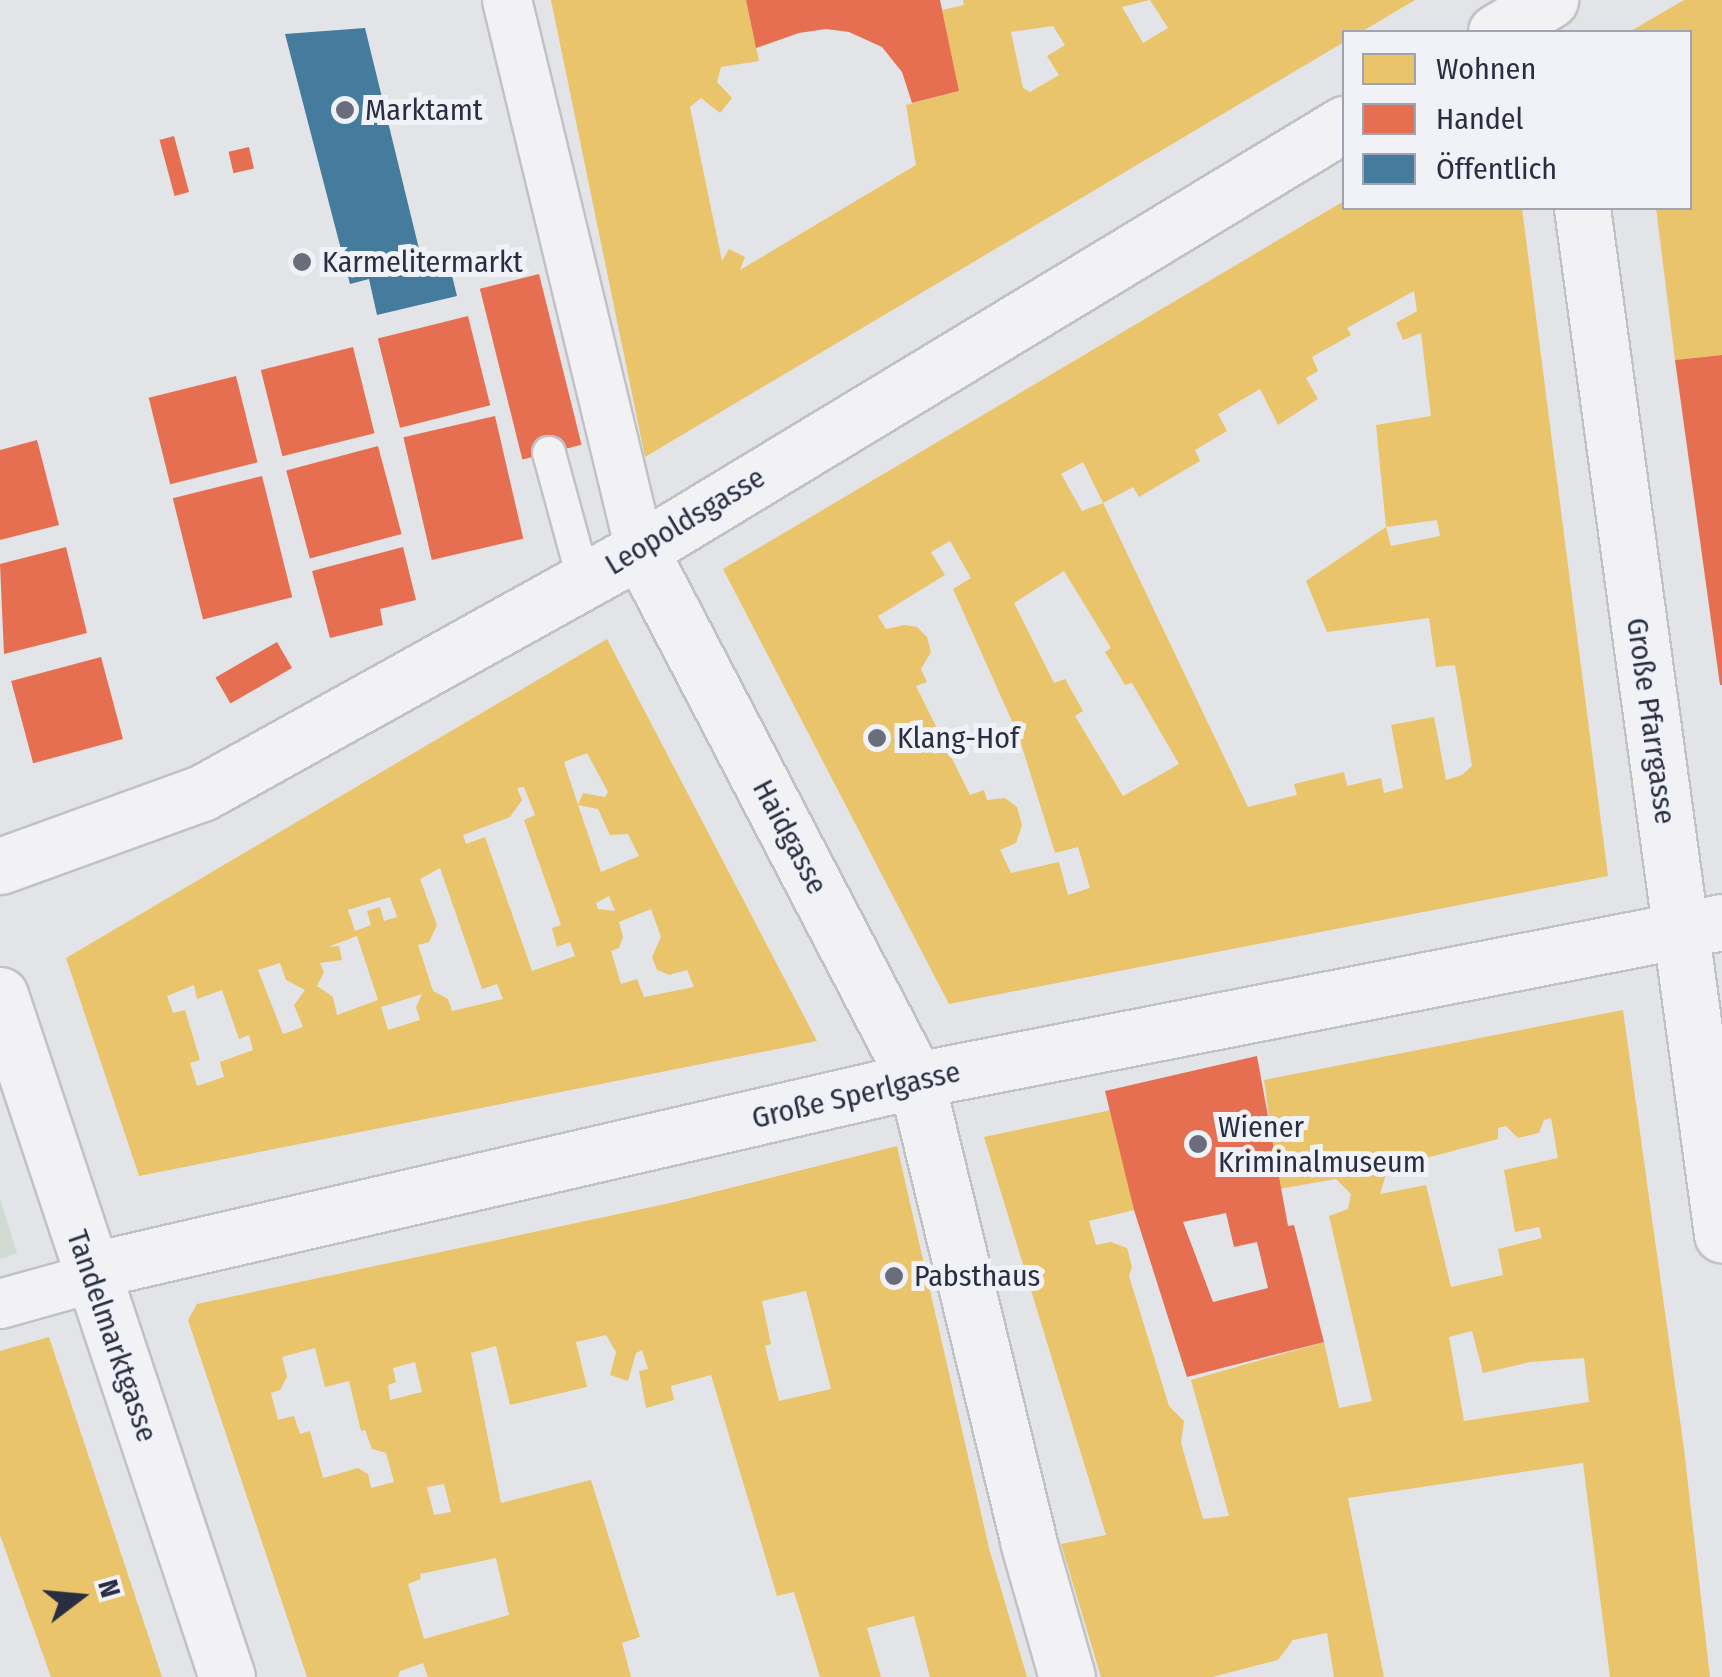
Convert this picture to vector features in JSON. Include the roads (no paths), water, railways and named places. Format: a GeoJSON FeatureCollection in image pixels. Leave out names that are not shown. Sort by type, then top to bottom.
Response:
{"type":"FeatureCollection","features":[{"type":"Feature","properties":{"kind":"street","name":"Haidgasse"},"geometry":{"type":"LineString","coordinates":[[508,0],[640,550],[916,1080],[1028,1541],[1067,1677]]}},
{"type":"Feature","properties":{"kind":"street"},"geometry":{"type":"LineString","coordinates":[[1500,30],[1552,0],[1558,30]]}},
{"type":"Feature","properties":{"kind":"street","name":"Leopoldsgasse"},"geometry":{"type":"LineString","coordinates":[[0,866],[202,793],[640,550],[1342,125]]}},
{"type":"Feature","properties":{"kind":"street","name":"Große Pfarrgasse"},"geometry":{"type":"LineString","coordinates":[[1582,210],[1701,926],[1722,1234]]}},
{"type":"Feature","properties":{"kind":"street","name":"Große Sperlgasse"},"geometry":{"type":"LineString","coordinates":[[0,1304],[72,1284],[89,1271],[916,1080],[1701,926]]}},
{"type":"Feature","properties":{"kind":"street","name":"Tandelmarktgasse"},"geometry":{"type":"LineString","coordinates":[[0,994],[227,1677]]}},
{"type":"Feature","properties":{"kind":"lane"},"geometry":{"type":"LineString","coordinates":[[549,453],[584,581]]}},
{"type":"Feature","properties":{"kind":"place","name":"Marktamt"},"geometry":{"type":"Point","coordinates":[345,110]}},
{"type":"Feature","properties":{"kind":"place","name":"Karmelitermarkt"},"geometry":{"type":"Point","coordinates":[302,262]}},
{"type":"Feature","properties":{"kind":"place","name":"Klang-Hof"},"geometry":{"type":"Point","coordinates":[877,738]}},
{"type":"Feature","properties":{"kind":"place","name":"Wiener Kriminalmuseum"},"geometry":{"type":"Point","coordinates":[1198,1144]}},
{"type":"Feature","properties":{"kind":"place","name":"Pabsthaus"},"geometry":{"type":"Point","coordinates":[894,1276]}}]}
